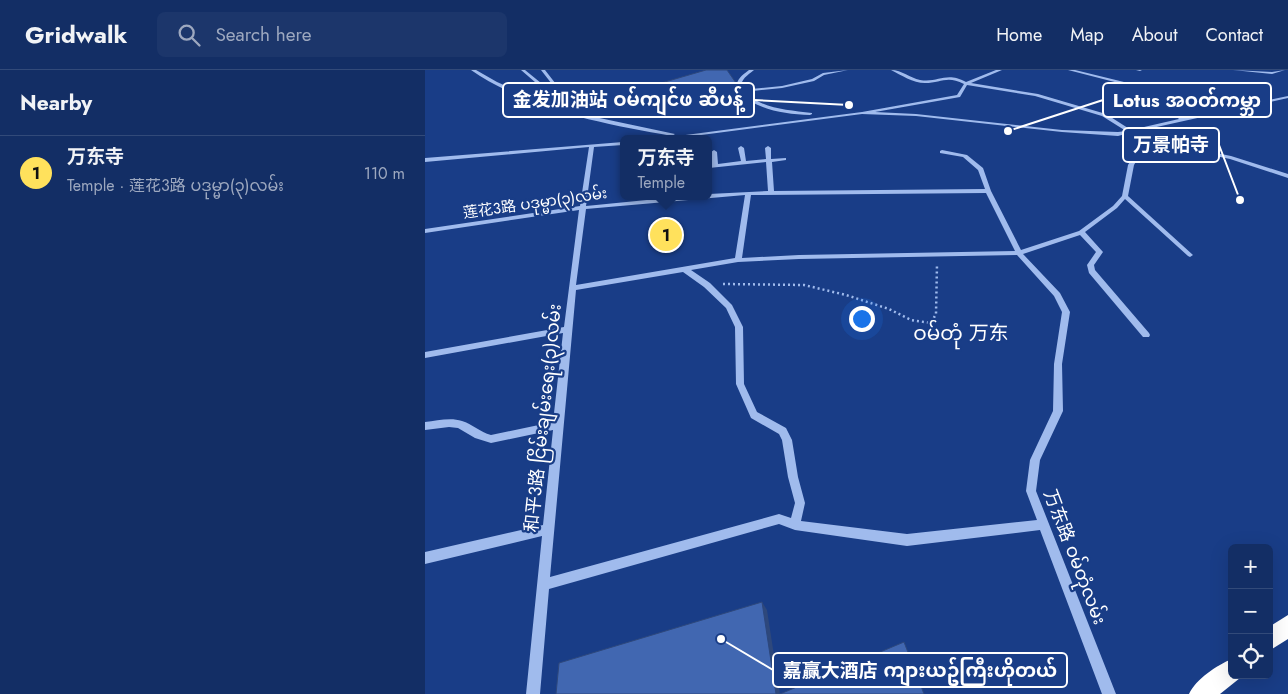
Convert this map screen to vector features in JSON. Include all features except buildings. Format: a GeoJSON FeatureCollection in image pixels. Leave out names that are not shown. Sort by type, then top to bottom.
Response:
{"type":"FeatureCollection","features":[{"type":"Feature","properties":{"kind":"highway"},"geometry":{"type":"LineString","coordinates":[[1273,637],[1288,626]]}},
{"type":"Feature","properties":{"kind":"highway"},"geometry":{"type":"LineString","coordinates":[[1201,694],[1228,673]]}},
{"type":"Feature","properties":{"kind":"street"},"geometry":{"type":"LineString","coordinates":[[473,70],[490,81],[583,117],[636,129],[677,135]]}},
{"type":"Feature","properties":{"kind":"street"},"geometry":{"type":"LineString","coordinates":[[523,70],[553,95]]}},
{"type":"Feature","properties":{"kind":"street"},"geometry":{"type":"LineString","coordinates":[[543,70],[557,88],[545,103]]}},
{"type":"Feature","properties":{"kind":"street"},"geometry":{"type":"LineString","coordinates":[[739,91],[741,77],[752,70]]}},
{"type":"Feature","properties":{"kind":"street"},"geometry":{"type":"LineString","coordinates":[[739,91],[798,84],[813,80],[823,74],[844,70]]}},
{"type":"Feature","properties":{"kind":"street"},"geometry":{"type":"LineString","coordinates":[[573,288],[738,260],[1019,254],[1081,232],[1115,207],[1125,196],[1131,165],[1141,148],[1133,135],[1104,115],[1036,95],[966,84],[960,78],[951,75],[919,81],[904,72],[893,70]]}},
{"type":"Feature","properties":{"kind":"street"},"geometry":{"type":"LineString","coordinates":[[692,135],[862,113],[945,100],[958,96],[966,84],[1000,70]]}},
{"type":"Feature","properties":{"kind":"street"},"geometry":{"type":"LineString","coordinates":[[1070,70],[1171,95],[1171,109],[1184,120]]}},
{"type":"Feature","properties":{"kind":"street"},"geometry":{"type":"LineString","coordinates":[[1235,70],[1272,73],[1283,70]]}},
{"type":"Feature","properties":{"kind":"street"},"geometry":{"type":"LineString","coordinates":[[583,117],[661,86]]}},
{"type":"Feature","properties":{"kind":"street"},"geometry":{"type":"LineString","coordinates":[[739,91],[752,102],[774,110],[837,116]]}},
{"type":"Feature","properties":{"kind":"street"},"geometry":{"type":"LineString","coordinates":[[1133,135],[1184,120],[1287,98]]}},
{"type":"Feature","properties":{"kind":"street"},"geometry":{"type":"LineString","coordinates":[[862,113],[916,114],[1062,131],[1133,135],[1243,160],[1288,176]]}},
{"type":"Feature","properties":{"kind":"street"},"geometry":{"type":"LineString","coordinates":[[425,160],[620,143]]}},
{"type":"Feature","properties":{"kind":"street","name":"和平3路 ငြိမ်းချမ်းရေး(၃)လမ်း"},"geometry":{"type":"LineString","coordinates":[[533,694],[558,425],[582,208],[592,146]]}},
{"type":"Feature","properties":{"kind":"street"},"geometry":{"type":"LineString","coordinates":[[741,148],[744,163]]}},
{"type":"Feature","properties":{"kind":"street"},"geometry":{"type":"LineString","coordinates":[[768,148],[771,193]]}},
{"type":"Feature","properties":{"kind":"street"},"geometry":{"type":"LineString","coordinates":[[714,152],[712,166],[783,160]]}},
{"type":"Feature","properties":{"kind":"street"},"geometry":{"type":"LineString","coordinates":[[942,152],[965,156],[975,162],[981,169],[988,191],[1019,254]]}},
{"type":"Feature","properties":{"kind":"street","name":"莲花3路 ပဒုမ္မာ(၃)လမ်း"},"geometry":{"type":"LineString","coordinates":[[712,196],[748,192],[988,191]]}},
{"type":"Feature","properties":{"kind":"street"},"geometry":{"type":"LineString","coordinates":[[738,260],[748,192]]}},
{"type":"Feature","properties":{"kind":"street"},"geometry":{"type":"LineString","coordinates":[[1125,196],[1190,255]]}},
{"type":"Feature","properties":{"kind":"street","name":"莲花3路 ပဒုမ္မာ(၃)လမ်း"},"geometry":{"type":"LineString","coordinates":[[425,230],[582,208],[666,200]]}},
{"type":"Feature","properties":{"kind":"street"},"geometry":{"type":"LineString","coordinates":[[1081,232],[1100,252],[1090,264],[1092,271],[1146,335]]}},
{"type":"Feature","properties":{"kind":"street","name":"万东路 ဝမ်တုံလမ်း"},"geometry":{"type":"LineString","coordinates":[[1019,254],[1057,295],[1066,312],[1057,364],[1058,411],[1035,460],[1031,491],[1109,694]]}},
{"type":"Feature","properties":{"kind":"street"},"geometry":{"type":"LineString","coordinates":[[684,269],[707,285],[729,307],[739,327],[740,384],[754,414],[783,431],[787,440],[793,477],[800,503],[795,525]]}},
{"type":"Feature","properties":{"kind":"street"},"geometry":{"type":"LineString","coordinates":[[425,356],[569,329]]}},
{"type":"Feature","properties":{"kind":"street"},"geometry":{"type":"LineString","coordinates":[[425,426],[449,423],[460,424],[479,435],[491,439],[558,425]]}},
{"type":"Feature","properties":{"kind":"street"},"geometry":{"type":"LineString","coordinates":[[544,584],[779,519],[795,525],[907,540],[1044,524]]}},
{"type":"Feature","properties":{"kind":"street"},"geometry":{"type":"LineString","coordinates":[[425,558],[547,529]]}},
{"type":"Feature","properties":{"kind":"path"},"geometry":{"type":"LineString","coordinates":[[707,285],[772,283],[804,285],[846,294],[889,309],[911,320],[931,322],[935,314],[938,255]]}},
{"type":"Feature","properties":{"kind":"place","name":"金发加油站 ဝမ်ကျင်ဖ ဆီပန့်"},"geometry":{"type":"Point","coordinates":[849,105]}},
{"type":"Feature","properties":{"kind":"place","name":"Lotus အဝတ်ကမ္ဘာ"},"geometry":{"type":"Point","coordinates":[1008,131]}},
{"type":"Feature","properties":{"kind":"place","name":"万景帕寺"},"geometry":{"type":"Point","coordinates":[1240,200]}},
{"type":"Feature","properties":{"kind":"place","name":"万东寺"},"geometry":{"type":"Point","coordinates":[666,235]}},
{"type":"Feature","properties":{"kind":"place","name":"嘉赢大酒店 ကျားယဥ်ကြီးဟိုတယ်"},"geometry":{"type":"Point","coordinates":[721,639]}},
{"type":"Feature","properties":{"kind":"district","name":"ဝမ်တုံ 万东"},"geometry":{"type":"Point","coordinates":[961,333]}}]}
